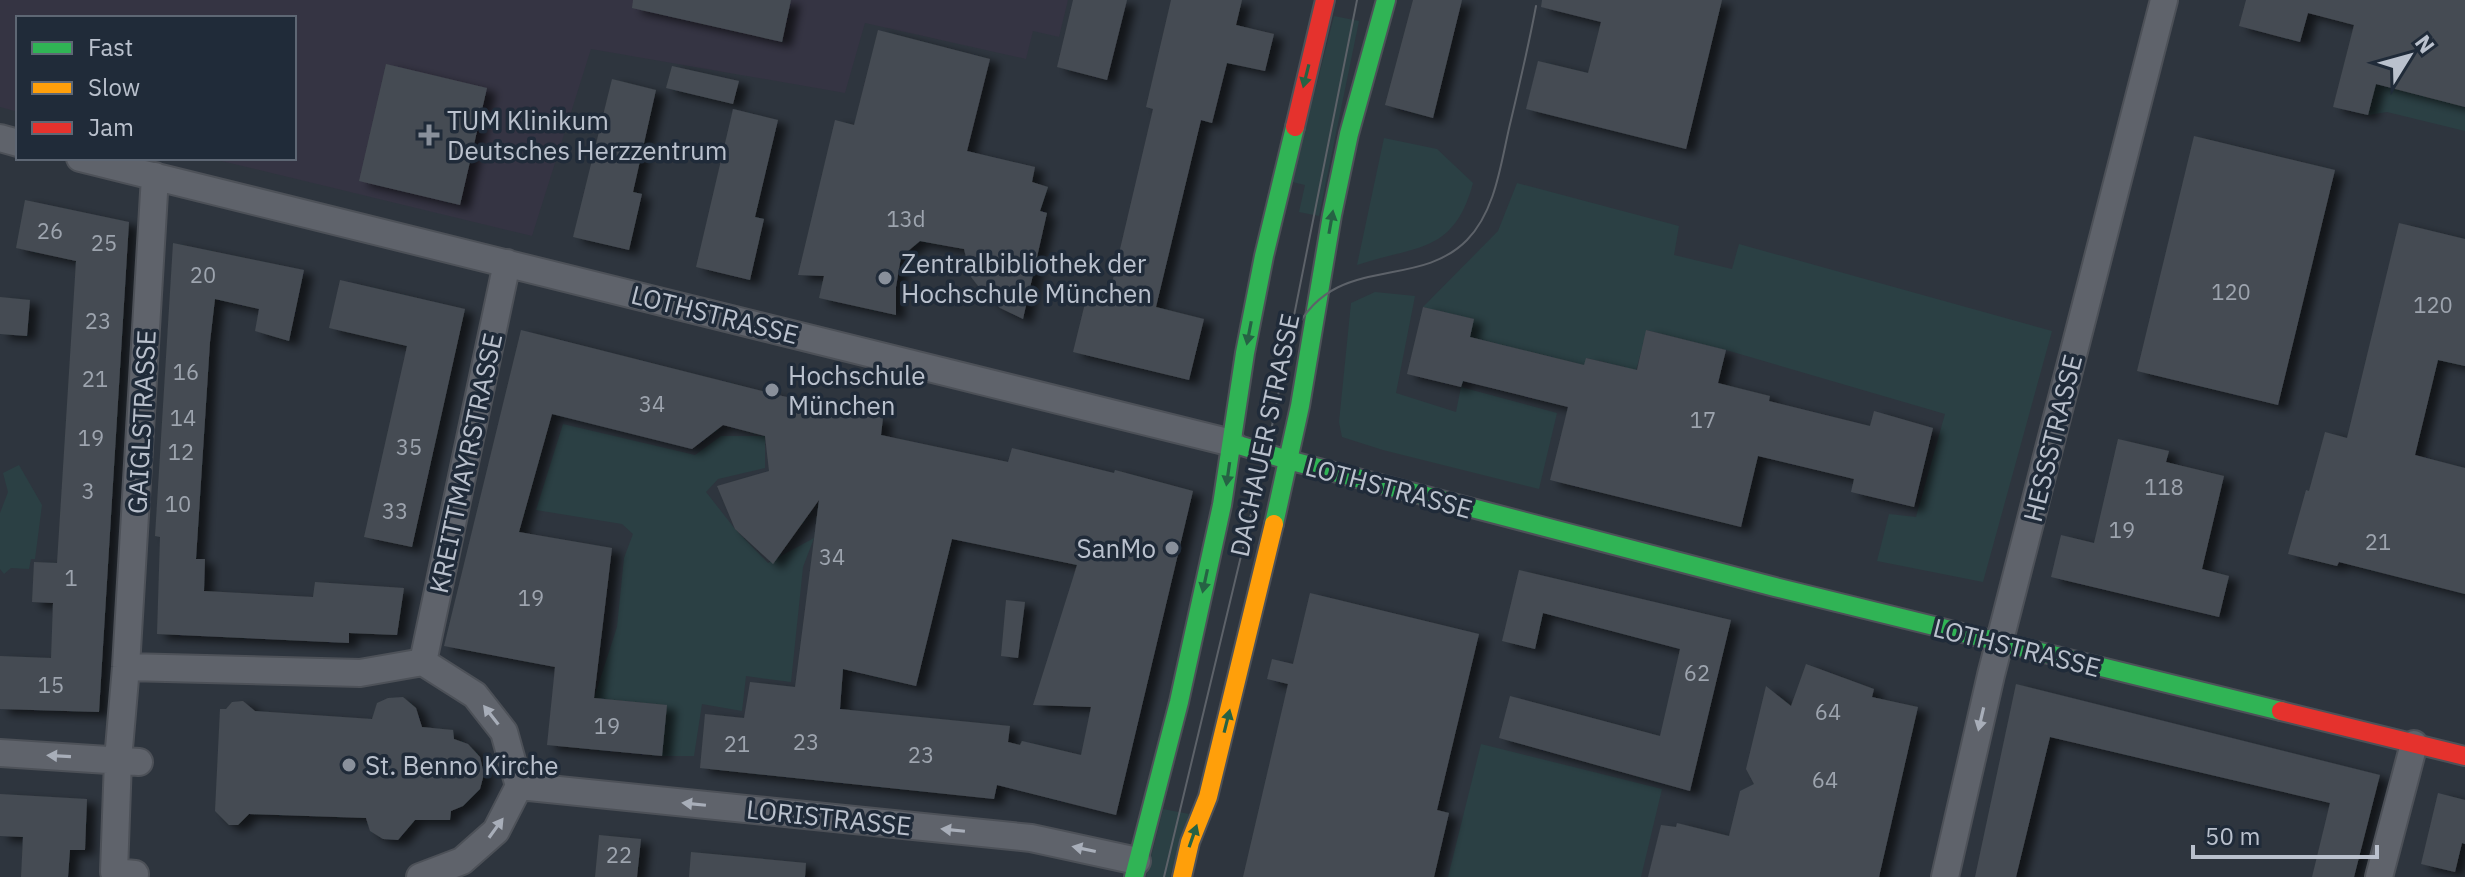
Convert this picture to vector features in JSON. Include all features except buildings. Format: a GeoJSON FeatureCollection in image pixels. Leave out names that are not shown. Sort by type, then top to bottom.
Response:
{"type":"FeatureCollection","features":[{"type":"Feature","properties":{"kind":"main road","name":"DACHAUER STRASSE"},"geometry":{"type":"LineString","coordinates":[[1136,869],[1179,702],[1222,505],[1245,353],[1264,256],[1325,0]]}},
{"type":"Feature","properties":{"kind":"main road","name":"DACHAUER STRASSE"},"geometry":{"type":"LineString","coordinates":[[1182,877],[1190,842],[1211,787],[1288,460],[1312,344],[1334,201],[1386,0]]}},
{"type":"Feature","properties":{"kind":"main road","name":"LOTHSTRASSE"},"geometry":{"type":"LineString","coordinates":[[1232,443],[2000,643],[2465,756]]}},
{"type":"Feature","properties":{"kind":"street","name":"HESSSTRASSE"},"geometry":{"type":"LineString","coordinates":[[1945,877],[2000,643],[2164,0]]}},
{"type":"Feature","properties":{"kind":"street","name":"LOTHSTRASSE"},"geometry":{"type":"LineString","coordinates":[[88,160],[1232,443]]}},
{"type":"Feature","properties":{"kind":"street","name":"GAIGLSTRASSE"},"geometry":{"type":"LineString","coordinates":[[125,860],[129,761],[126,667],[155,176]]}},
{"type":"Feature","properties":{"kind":"street","name":"KREITTMAYRSTRASSE"},"geometry":{"type":"LineString","coordinates":[[423,662],[507,263]]}},
{"type":"Feature","properties":{"kind":"street"},"geometry":{"type":"LineString","coordinates":[[126,667],[209,676],[360,673],[423,662],[475,695],[504,732],[519,786],[496,831],[462,861],[415,873]]}},
{"type":"Feature","properties":{"kind":"street"},"geometry":{"type":"LineString","coordinates":[[2379,877],[2414,744]]}},
{"type":"Feature","properties":{"kind":"street"},"geometry":{"type":"LineString","coordinates":[[0,753],[129,761]]}},
{"type":"Feature","properties":{"kind":"street","name":"LORISTRASSE"},"geometry":{"type":"LineString","coordinates":[[519,786],[1031,838],[1136,869]]}},
{"type":"Feature","properties":{"kind":"shaded area","name":"TUM Klinikum Deutsches Herzzentrum"},"geometry":{"type":"Polygon","coordinates":[[[0,0],[1068,0],[1059,37],[1033,31],[1026,59],[865,23],[845,93],[591,49],[532,236],[217,160],[296,160],[296,16],[16,16],[16,111],[0,107],[0,0]]]}},
{"type":"Feature","properties":{"kind":"green space"},"geometry":{"type":"Polygon","coordinates":[[[1334,16],[1359,21],[1319,216],[1299,212],[1305,185],[1292,182],[1334,16]]]}},
{"type":"Feature","properties":{"kind":"green space"},"geometry":{"type":"Polygon","coordinates":[[[2376,84],[2465,107],[2465,131],[2387,112],[2368,115],[2376,84]]]}},
{"type":"Feature","properties":{"kind":"green space"},"geometry":{"type":"Polygon","coordinates":[[[1384,138],[1437,149],[1473,183],[1465,206],[1444,235],[1415,249],[1357,265],[1384,138]]]}},
{"type":"Feature","properties":{"kind":"green space"},"geometry":{"type":"Polygon","coordinates":[[[1517,183],[1679,226],[1674,255],[1732,269],[1739,244],[2052,331],[1983,582],[1877,561],[1889,514],[1916,517],[1945,414],[1647,330],[1635,374],[1625,367],[1587,358],[1584,365],[1470,337],[1474,319],[1423,307],[1498,231],[1517,183]]]}},
{"type":"Feature","properties":{"kind":"green space"},"geometry":{"type":"Polygon","coordinates":[[[1375,292],[1415,296],[1396,393],[1456,412],[1461,387],[1557,413],[1539,489],[1342,437],[1339,422],[1351,303],[1375,292]]]}},
{"type":"Feature","properties":{"kind":"green space"},"geometry":{"type":"Polygon","coordinates":[[[563,424],[695,455],[721,436],[765,436],[765,468],[718,479],[706,492],[735,529],[768,563],[814,538],[803,567],[791,682],[746,676],[742,711],[702,704],[694,756],[662,756],[667,705],[594,698],[617,627],[624,558],[633,534],[622,524],[536,510],[563,424]]]}},
{"type":"Feature","properties":{"kind":"green space"},"geometry":{"type":"Polygon","coordinates":[[[19,465],[42,505],[35,559],[31,559],[29,569],[11,568],[4,574],[0,569],[0,513],[8,492],[3,473],[19,465]]]}},
{"type":"Feature","properties":{"kind":"green space"},"geometry":{"type":"Polygon","coordinates":[[[1481,744],[1662,789],[1641,877],[1448,877],[1481,744]]]}},
{"type":"Feature","properties":{"kind":"green space"},"geometry":{"type":"Polygon","coordinates":[[[1163,809],[1189,814],[1170,877],[1146,877],[1163,809]]]}},
{"type":"Feature","properties":{"kind":"tram line"},"geometry":{"type":"LineString","coordinates":[[1164,877],[1271,431],[1357,0]]}},
{"type":"Feature","properties":{"kind":"tram line"},"geometry":{"type":"LineString","coordinates":[[1295,331],[1312,306],[1332,291],[1354,281],[1425,265],[1447,255],[1477,228],[1496,183],[1536,6]]}},
{"type":"Feature","properties":{"kind":"traffic: fast"},"geometry":{"type":"LineString","coordinates":[[1274,524],[1300,406],[1349,134],[1386,0]]}},
{"type":"Feature","properties":{"kind":"traffic: fast"},"geometry":{"type":"LineString","coordinates":[[1134,877],[1179,702],[1222,505],[1245,353],[1264,256],[1295,127]]}},
{"type":"Feature","properties":{"kind":"traffic: fast"},"geometry":{"type":"LineString","coordinates":[[1232,443],[1775,587],[2281,711]]}},
{"type":"Feature","properties":{"kind":"traffic: slow"},"geometry":{"type":"LineString","coordinates":[[1182,877],[1190,842],[1208,797],[1274,524]]}},
{"type":"Feature","properties":{"kind":"traffic: jam"},"geometry":{"type":"LineString","coordinates":[[1295,127],[1325,0]]}},
{"type":"Feature","properties":{"kind":"traffic: jam"},"geometry":{"type":"LineString","coordinates":[[2281,711],[2465,756]]}},
{"type":"Feature","properties":{"kind":"place","name":"TUM Klinikum Deutsches Herzzentrum"},"geometry":{"type":"Point","coordinates":[429,135]}},
{"type":"Feature","properties":{"kind":"place","name":"Zentralbibliothek der Hochschule München"},"geometry":{"type":"Point","coordinates":[885,278]}},
{"type":"Feature","properties":{"kind":"place","name":"Hochschule München"},"geometry":{"type":"Point","coordinates":[772,390]}},
{"type":"Feature","properties":{"kind":"place","name":"SanMo"},"geometry":{"type":"Point","coordinates":[1172,548]}},
{"type":"Feature","properties":{"kind":"place","name":"St. Benno Kirche"},"geometry":{"type":"Point","coordinates":[349,765]}}]}
